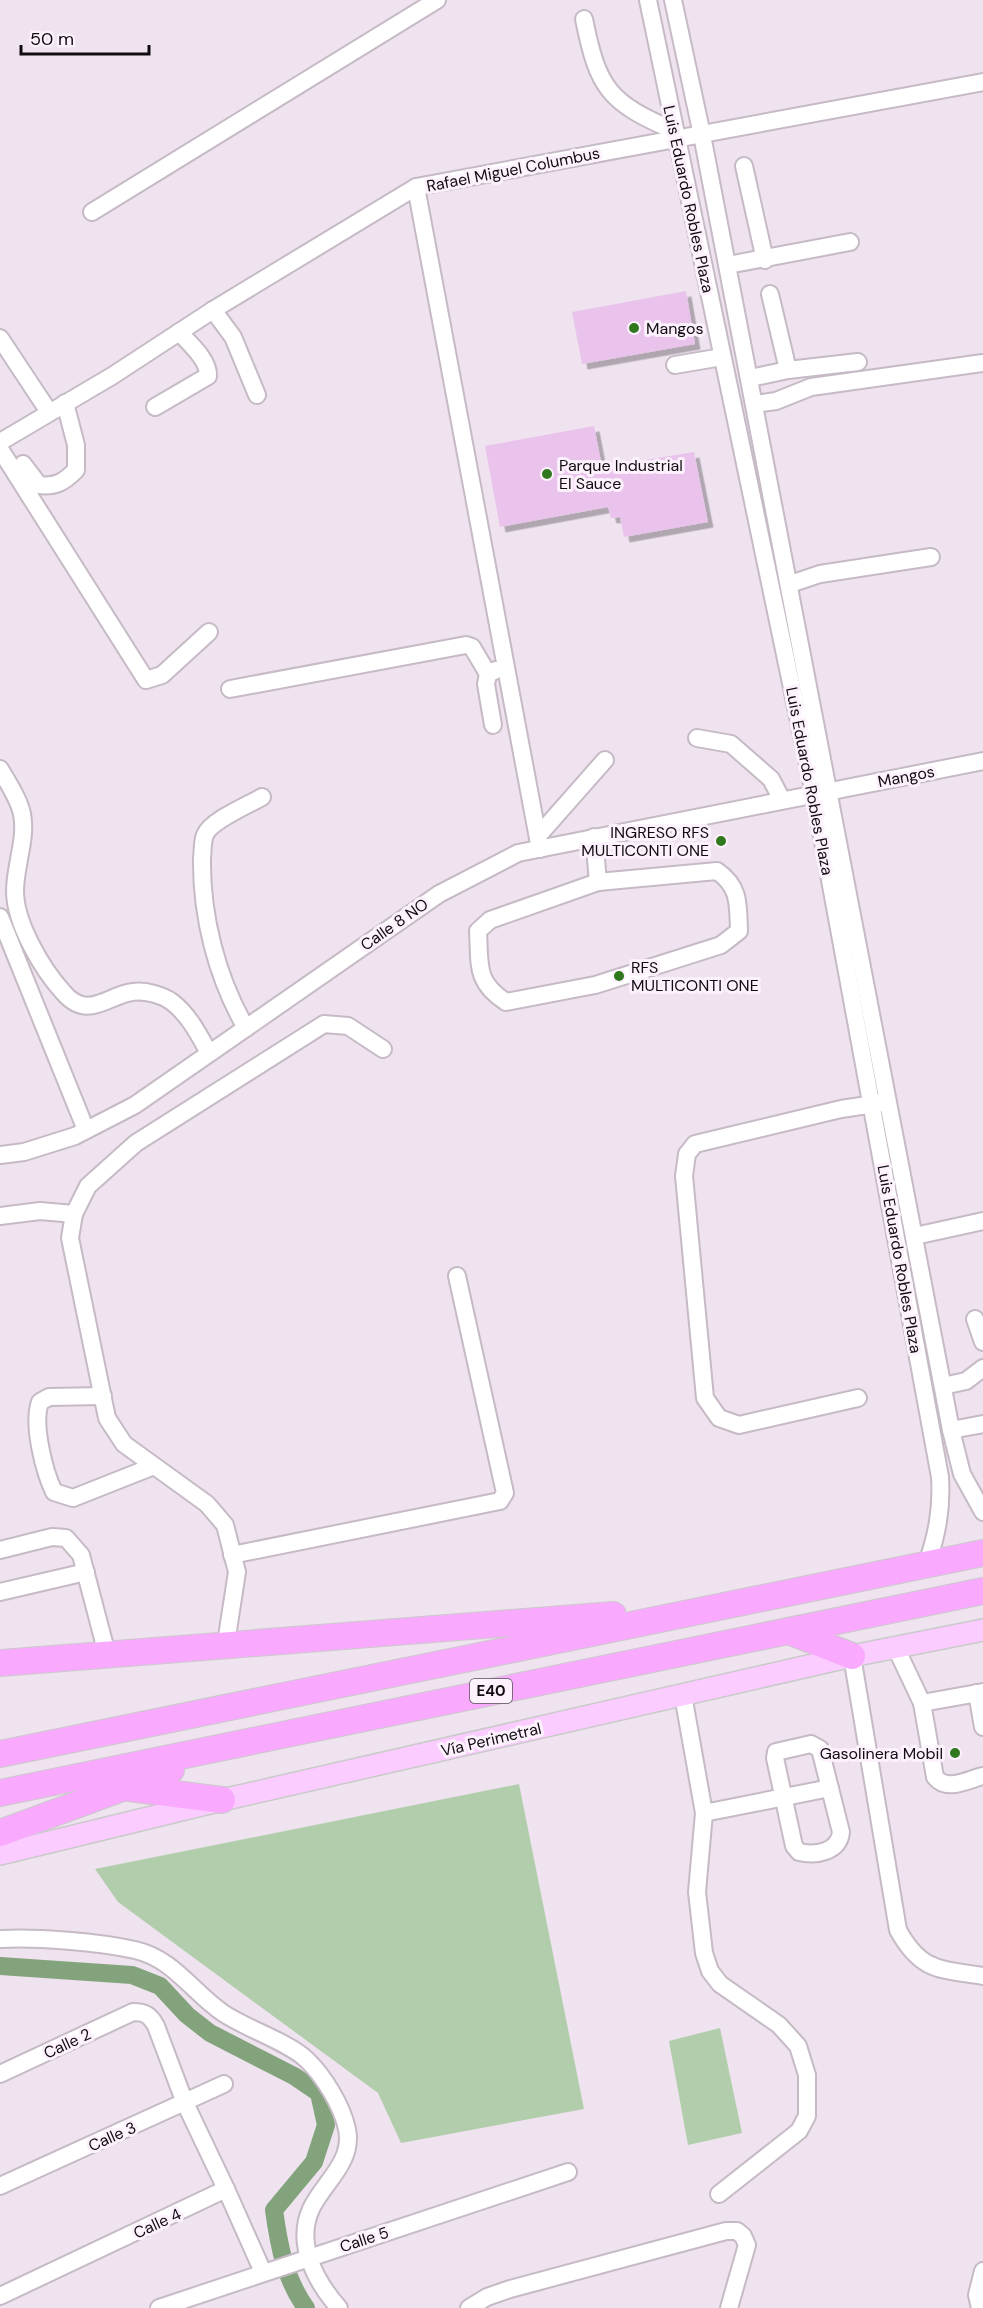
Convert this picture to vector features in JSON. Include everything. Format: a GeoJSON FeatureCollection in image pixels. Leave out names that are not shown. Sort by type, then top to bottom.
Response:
{"type":"FeatureCollection","features":[{"type":"Feature","properties":{"kind":"highway","name":"E40"},"geometry":{"type":"LineString","coordinates":[[0,1754],[983,1553]]}},
{"type":"Feature","properties":{"kind":"highway","name":"E40"},"geometry":{"type":"LineString","coordinates":[[0,1793],[983,1591]]}},
{"type":"Feature","properties":{"kind":"highway"},"geometry":{"type":"LineString","coordinates":[[0,1663],[226,1643],[718,1608]]}},
{"type":"Feature","properties":{"kind":"highway"},"geometry":{"type":"LineString","coordinates":[[788,1630],[852,1656]]}},
{"type":"Feature","properties":{"kind":"highway"},"geometry":{"type":"LineString","coordinates":[[0,1833],[245,1741]]}},
{"type":"Feature","properties":{"kind":"highway"},"geometry":{"type":"LineString","coordinates":[[69,1779],[222,1800]]}},
{"type":"Feature","properties":{"kind":"main road","name":"Vía Perimetral"},"geometry":{"type":"LineString","coordinates":[[0,1854],[222,1800],[852,1656],[983,1630]]}},
{"type":"Feature","properties":{"kind":"street"},"geometry":{"type":"LineString","coordinates":[[92,212],[437,0]]}},
{"type":"Feature","properties":{"kind":"street","name":"Luis Eduardo Robles Plaza"},"geometry":{"type":"LineString","coordinates":[[648,0],[722,357],[890,1101],[951,1430],[962,1474],[983,1512]]}},
{"type":"Feature","properties":{"kind":"street","name":"Luis Eduardo Robles Plaza"},"geometry":{"type":"LineString","coordinates":[[673,0],[702,135],[790,584],[872,1105],[940,1477],[942,1506],[938,1534],[927,1564]]}},
{"type":"Feature","properties":{"kind":"street"},"geometry":{"type":"LineString","coordinates":[[584,19],[600,78],[613,97],[625,107],[676,135]]}},
{"type":"Feature","properties":{"kind":"street","name":"Rafael Miguel Columbus"},"geometry":{"type":"LineString","coordinates":[[2,443],[213,310],[416,187],[676,135],[702,135],[983,82]]}},
{"type":"Feature","properties":{"kind":"street"},"geometry":{"type":"LineString","coordinates":[[744,166],[765,260]]}},
{"type":"Feature","properties":{"kind":"street"},"geometry":{"type":"LineString","coordinates":[[416,187],[539,842]]}},
{"type":"Feature","properties":{"kind":"street"},"geometry":{"type":"LineString","coordinates":[[728,265],[765,260],[850,242]]}},
{"type":"Feature","properties":{"kind":"street"},"geometry":{"type":"LineString","coordinates":[[770,294],[788,370]]}},
{"type":"Feature","properties":{"kind":"street"},"geometry":{"type":"LineString","coordinates":[[213,310],[234,337],[257,395]]}},
{"type":"Feature","properties":{"kind":"street"},"geometry":{"type":"LineString","coordinates":[[155,407],[208,376],[209,369],[180,332]]}},
{"type":"Feature","properties":{"kind":"street"},"geometry":{"type":"LineString","coordinates":[[0,338],[49,412]]}},
{"type":"Feature","properties":{"kind":"street"},"geometry":{"type":"LineString","coordinates":[[675,365],[722,357]]}},
{"type":"Feature","properties":{"kind":"street"},"geometry":{"type":"LineString","coordinates":[[750,378],[788,370],[858,362]]}},
{"type":"Feature","properties":{"kind":"street"},"geometry":{"type":"LineString","coordinates":[[755,404],[776,401],[811,387],[983,363]]}},
{"type":"Feature","properties":{"kind":"street"},"geometry":{"type":"LineString","coordinates":[[2,443],[39,485],[50,486],[65,482],[76,470],[76,445],[65,403]]}},
{"type":"Feature","properties":{"kind":"street"},"geometry":{"type":"LineString","coordinates":[[2,443],[146,680],[162,675],[209,632]]}},
{"type":"Feature","properties":{"kind":"street"},"geometry":{"type":"LineString","coordinates":[[790,584],[820,574],[931,557]]}},
{"type":"Feature","properties":{"kind":"street"},"geometry":{"type":"LineString","coordinates":[[230,689],[466,645],[472,648],[488,674],[486,684],[493,725]]}},
{"type":"Feature","properties":{"kind":"street"},"geometry":{"type":"LineString","coordinates":[[488,674],[506,668]]}},
{"type":"Feature","properties":{"kind":"street"},"geometry":{"type":"LineString","coordinates":[[697,738],[731,744],[771,779],[782,800]]}},
{"type":"Feature","properties":{"kind":"street"},"geometry":{"type":"LineString","coordinates":[[539,842],[605,760]]}},
{"type":"Feature","properties":{"kind":"street","name":"Mangos"},"geometry":{"type":"LineString","coordinates":[[822,792],[983,761]]}},
{"type":"Feature","properties":{"kind":"street"},"geometry":{"type":"LineString","coordinates":[[0,769],[22,814],[22,838],[15,893],[21,919],[37,957],[64,994],[78,1004],[102,1005],[132,992],[152,994],[171,1001],[191,1022],[209,1053]]}},
{"type":"Feature","properties":{"kind":"street","name":"Calle 8 NO"},"geometry":{"type":"LineString","coordinates":[[0,1155],[24,1152],[86,1130],[135,1105],[439,894],[539,842],[594,837],[822,792]]}},
{"type":"Feature","properties":{"kind":"street"},"geometry":{"type":"LineString","coordinates":[[246,1028],[235,1010],[209,935],[202,873],[203,849],[205,835],[214,824],[262,797]]}},
{"type":"Feature","properties":{"kind":"street"},"geometry":{"type":"LineString","coordinates":[[594,837],[598,882]]}},
{"type":"Feature","properties":{"kind":"street"},"geometry":{"type":"LineString","coordinates":[[717,871],[731,881],[738,902],[739,931],[721,945],[595,985],[506,1002],[489,991],[480,973],[478,931],[490,920],[598,882],[717,871]]}},
{"type":"Feature","properties":{"kind":"street"},"geometry":{"type":"LineString","coordinates":[[0,917],[86,1130]]}},
{"type":"Feature","properties":{"kind":"street"},"geometry":{"type":"LineString","coordinates":[[226,1643],[237,1572],[225,1525],[207,1504],[124,1444],[107,1418],[70,1238],[74,1214],[88,1186],[136,1143],[324,1023],[348,1026],[383,1049]]}},
{"type":"Feature","properties":{"kind":"street"},"geometry":{"type":"LineString","coordinates":[[858,1398],[739,1425],[719,1418],[705,1398],[684,1176],[687,1154],[695,1144],[841,1109],[890,1101]]}},
{"type":"Feature","properties":{"kind":"street"},"geometry":{"type":"LineString","coordinates":[[0,1216],[40,1210],[74,1214]]}},
{"type":"Feature","properties":{"kind":"street"},"geometry":{"type":"LineString","coordinates":[[915,1236],[983,1221]]}},
{"type":"Feature","properties":{"kind":"street"},"geometry":{"type":"LineString","coordinates":[[232,1555],[500,1502],[505,1493],[457,1276]]}},
{"type":"Feature","properties":{"kind":"street"},"geometry":{"type":"LineString","coordinates":[[975,1319],[983,1342]]}},
{"type":"Feature","properties":{"kind":"street"},"geometry":{"type":"LineString","coordinates":[[943,1386],[966,1381],[983,1368]]}},
{"type":"Feature","properties":{"kind":"street"},"geometry":{"type":"LineString","coordinates":[[103,1396],[49,1397],[40,1402],[36,1414],[46,1476],[54,1492],[73,1498],[154,1466]]}},
{"type":"Feature","properties":{"kind":"street"},"geometry":{"type":"LineString","coordinates":[[951,1430],[983,1424]]}},
{"type":"Feature","properties":{"kind":"street"},"geometry":{"type":"LineString","coordinates":[[0,1550],[52,1537],[66,1538],[81,1555],[107,1654]]}},
{"type":"Feature","properties":{"kind":"street"},"geometry":{"type":"LineString","coordinates":[[0,1592],[86,1572]]}},
{"type":"Feature","properties":{"kind":"street"},"geometry":{"type":"LineString","coordinates":[[895,1647],[922,1703],[935,1777],[940,1784],[948,1786],[983,1776]]}},
{"type":"Feature","properties":{"kind":"street"},"geometry":{"type":"LineString","coordinates":[[852,1656],[898,1930],[911,1952],[934,1968],[983,1976]]}},
{"type":"Feature","properties":{"kind":"street"},"geometry":{"type":"LineString","coordinates":[[922,1703],[980,1692],[983,1727]]}},
{"type":"Feature","properties":{"kind":"street"},"geometry":{"type":"LineString","coordinates":[[683,1695],[704,1813],[697,1892],[704,1953],[710,1971],[720,1984],[779,2025],[798,2046],[807,2075],[807,2116],[800,2131],[719,2194]]}},
{"type":"Feature","properties":{"kind":"street"},"geometry":{"type":"LineString","coordinates":[[816,1746],[820,1749],[831,1788],[841,1832],[840,1842],[834,1848],[806,1854],[798,1852],[794,1846],[783,1798],[775,1758],[776,1752],[816,1746]]}},
{"type":"Feature","properties":{"kind":"street"},"geometry":{"type":"LineString","coordinates":[[704,1813],[831,1788]]}},
{"type":"Feature","properties":{"kind":"street"},"geometry":{"type":"LineString","coordinates":[[0,1939],[41,1939],[136,1950],[163,1961],[180,1973],[201,1996],[223,2013],[306,2058],[339,2107],[347,2131],[348,2150],[311,2210],[304,2232],[304,2259],[327,2295],[339,2308]]}},
{"type":"Feature","properties":{"kind":"street","name":"Calle 2"},"geometry":{"type":"LineString","coordinates":[[0,2074],[133,2013],[142,2012],[151,2017],[156,2026],[184,2103]]}},
{"type":"Feature","properties":{"kind":"street","name":"Calle 3"},"geometry":{"type":"LineString","coordinates":[[0,2186],[224,2084]]}},
{"type":"Feature","properties":{"kind":"street"},"geometry":{"type":"LineString","coordinates":[[184,2103],[267,2271]]}},
{"type":"Feature","properties":{"kind":"street","name":"Calle 5"},"geometry":{"type":"LineString","coordinates":[[159,2308],[568,2172]]}},
{"type":"Feature","properties":{"kind":"street","name":"Calle 4"},"geometry":{"type":"LineString","coordinates":[[0,2296],[226,2189]]}},
{"type":"Feature","properties":{"kind":"street"},"geometry":{"type":"LineString","coordinates":[[469,2308],[487,2296],[510,2289],[737,2230],[747,2245],[729,2308]]}},
{"type":"Feature","properties":{"kind":"street"},"geometry":{"type":"LineString","coordinates":[[980,2308],[977,2295],[983,2271]]}},
{"type":"Feature","properties":{"kind":"green space"},"geometry":{"type":"Polygon","coordinates":[[[519,1784],[584,2109],[401,2143],[378,2093],[118,1902],[95,1869],[519,1784]]]}},
{"type":"Feature","properties":{"kind":"green space"},"geometry":{"type":"Polygon","coordinates":[[[720,2028],[742,2133],[688,2145],[669,2041],[720,2028]]]}},
{"type":"Feature","properties":{"kind":"building","name":"Mangos"},"geometry":{"type":"Polygon","coordinates":[[[686,291],[695,344],[582,364],[572,312],[686,291]]]}},
{"type":"Feature","properties":{"kind":"building","name":"Parque Industrial El Sauce"},"geometry":{"type":"Polygon","coordinates":[[[594,426],[602,467],[694,452],[708,522],[624,537],[620,517],[611,518],[608,507],[500,527],[485,446],[594,426]]]}},
{"type":"Feature","properties":{"kind":"waterway"},"geometry":{"type":"LineString","coordinates":[[0,1966],[132,1975],[160,1986],[187,2015],[210,2033],[294,2076],[319,2093],[326,2125],[314,2162],[274,2210],[284,2262],[293,2286],[306,2308]]}},
{"type":"Feature","properties":{"kind":"place","name":"Mangos"},"geometry":{"type":"Point","coordinates":[634,328]}},
{"type":"Feature","properties":{"kind":"place","name":"Parque Industrial El Sauce"},"geometry":{"type":"Point","coordinates":[547,474]}},
{"type":"Feature","properties":{"kind":"place","name":"INGRESO RFS MULTICONTI ONE"},"geometry":{"type":"Point","coordinates":[721,841]}},
{"type":"Feature","properties":{"kind":"place","name":"RFS MULTICONTI ONE"},"geometry":{"type":"Point","coordinates":[619,976]}},
{"type":"Feature","properties":{"kind":"place","name":"Gasolinera Mobil"},"geometry":{"type":"Point","coordinates":[955,1753]}}]}
